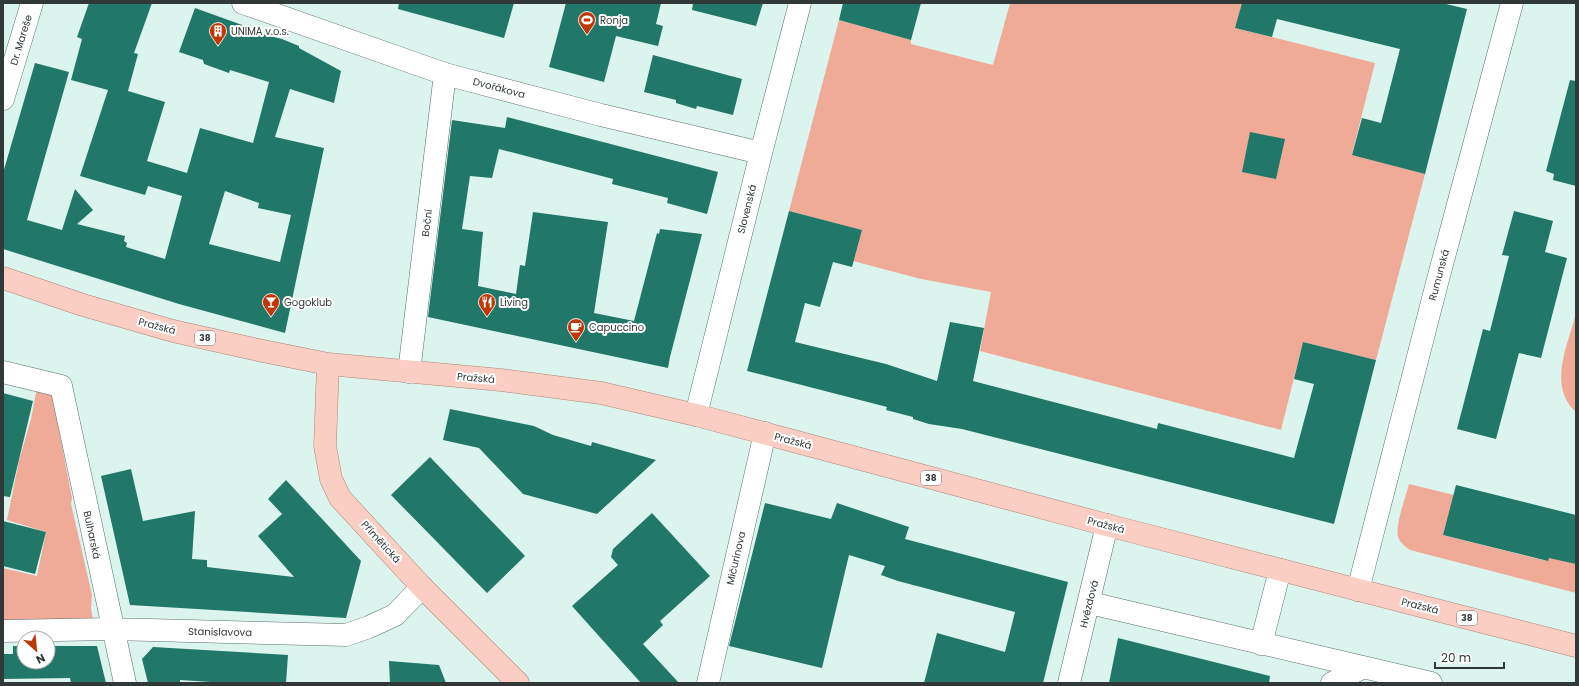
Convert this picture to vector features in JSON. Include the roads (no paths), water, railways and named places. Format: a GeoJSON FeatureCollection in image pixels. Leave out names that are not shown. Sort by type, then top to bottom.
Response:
{"type":"FeatureCollection","features":[{"type":"Feature","properties":{"kind":"main road","name":"Pražská"},"geometry":{"type":"LineString","coordinates":[[3,278],[83,305],[173,331],[328,364],[501,380],[601,393],[696,415],[1107,525],[1576,646]]}},
{"type":"Feature","properties":{"kind":"main road","name":"Přímětická"},"geometry":{"type":"LineString","coordinates":[[328,364],[326,446],[331,479],[340,498],[422,587],[518,683]]}},
{"type":"Feature","properties":{"kind":"street","name":"Dr. Mareše"},"geometry":{"type":"LineString","coordinates":[[3,99],[32,3]]}},
{"type":"Feature","properties":{"kind":"street","name":"Dvořákova"},"geometry":{"type":"LineString","coordinates":[[243,3],[445,74],[601,115],[761,153]]}},
{"type":"Feature","properties":{"kind":"street","name":"Slovenská"},"geometry":{"type":"LineString","coordinates":[[696,415],[800,3]]}},
{"type":"Feature","properties":{"kind":"street","name":"Rumunská"},"geometry":{"type":"LineString","coordinates":[[1358,590],[1435,290],[1512,3]]}},
{"type":"Feature","properties":{"kind":"street","name":"Boční"},"geometry":{"type":"LineString","coordinates":[[409,372],[445,74]]}},
{"type":"Feature","properties":{"kind":"street","name":"Bulharská"},"geometry":{"type":"LineString","coordinates":[[3,372],[61,386],[112,629],[125,683]]}},
{"type":"Feature","properties":{"kind":"street","name":"Mičurinova"},"geometry":{"type":"LineString","coordinates":[[708,683],[765,433]]}},
{"type":"Feature","properties":{"kind":"street","name":"Hvězdová"},"geometry":{"type":"LineString","coordinates":[[1069,683],[1090,603],[1107,525]]}},
{"type":"Feature","properties":{"kind":"street"},"geometry":{"type":"LineString","coordinates":[[1261,644],[1280,570]]}},
{"type":"Feature","properties":{"kind":"street","name":"Stanislavova"},"geometry":{"type":"LineString","coordinates":[[3,631],[112,629],[346,635],[369,627],[395,615],[422,587]]}},
{"type":"Feature","properties":{"kind":"street"},"geometry":{"type":"LineString","coordinates":[[1090,603],[1431,683]]}},
{"type":"Feature","properties":{"kind":"street"},"geometry":{"type":"LineString","coordinates":[[1332,683],[1362,668]]}},
{"type":"Feature","properties":{"kind":"place","name":"Ronja"},"geometry":{"type":"Point","coordinates":[587,35]}},
{"type":"Feature","properties":{"kind":"place","name":"UNIMA v.o.s."},"geometry":{"type":"Point","coordinates":[218,46]}},
{"type":"Feature","properties":{"kind":"place","name":"Gogoklub"},"geometry":{"type":"Point","coordinates":[271,317]}},
{"type":"Feature","properties":{"kind":"place","name":"Living"},"geometry":{"type":"Point","coordinates":[487,317]}},
{"type":"Feature","properties":{"kind":"place","name":"Capuccino"},"geometry":{"type":"Point","coordinates":[576,342]}}]}
